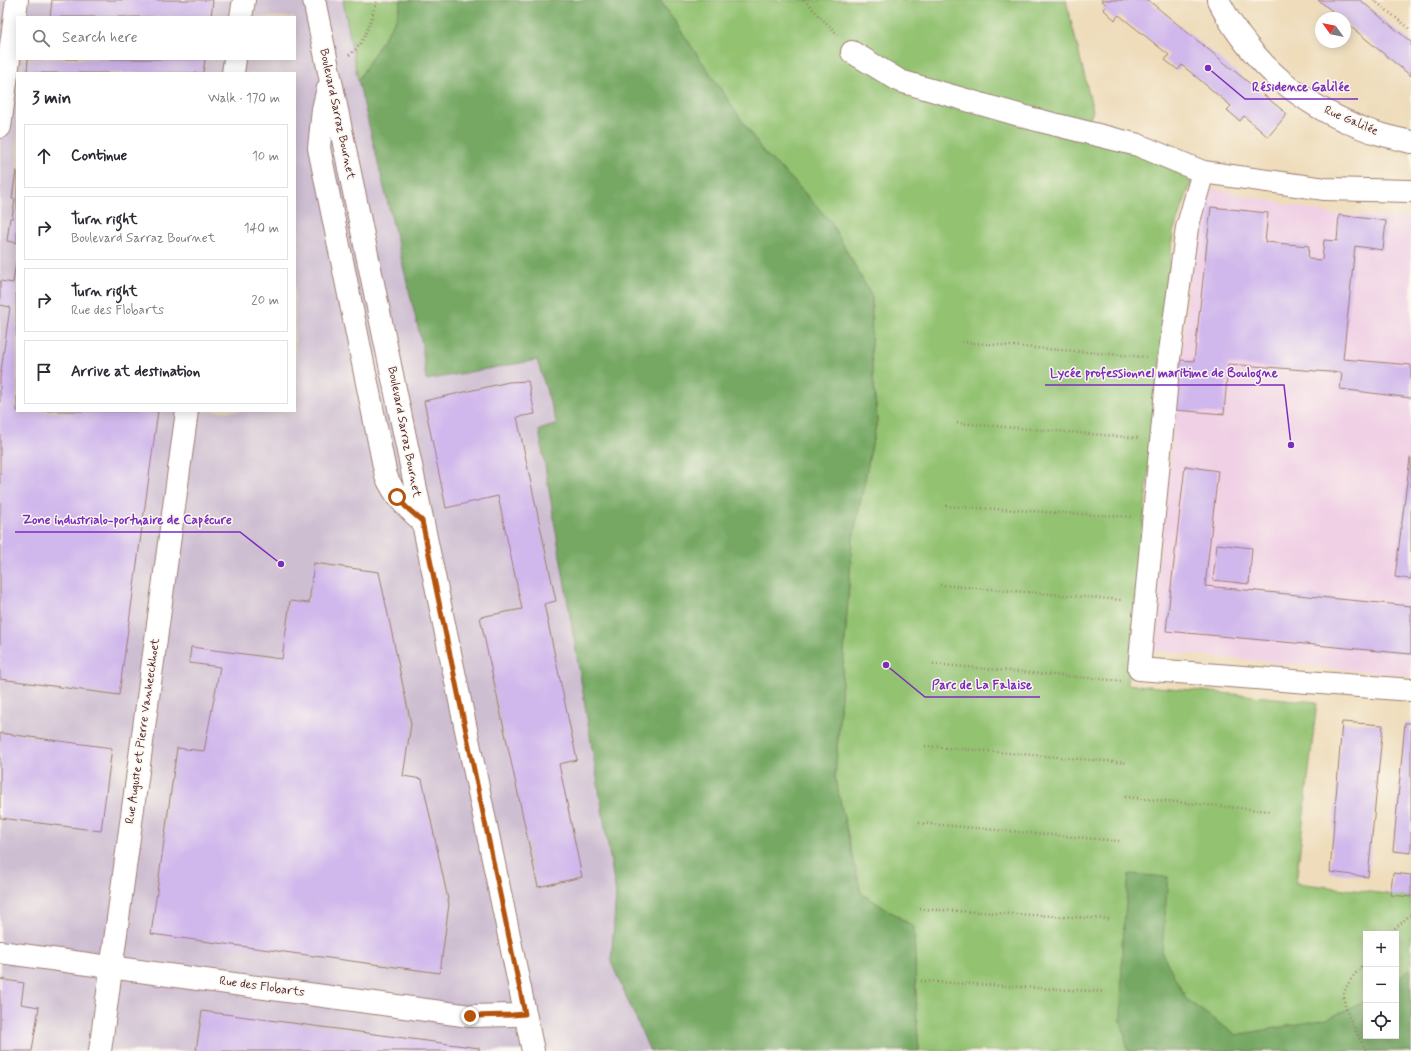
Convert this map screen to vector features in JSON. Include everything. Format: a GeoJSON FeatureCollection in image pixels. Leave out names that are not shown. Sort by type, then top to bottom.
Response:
{"type":"FeatureCollection","features":[{"type":"Feature","properties":{"kind":"street"},"geometry":{"type":"LineString","coordinates":[[0,128],[17,0]]}},
{"type":"Feature","properties":{"kind":"street"},"geometry":{"type":"LineString","coordinates":[[241,16],[244,0]]}},
{"type":"Feature","properties":{"kind":"street","name":"Boulevard Sarraz Bournet"},"geometry":{"type":"LineString","coordinates":[[314,0],[533,1051]]}},
{"type":"Feature","properties":{"kind":"street","name":"Rue Galilée"},"geometry":{"type":"LineString","coordinates":[[1218,0],[1237,32],[1255,56],[1273,74],[1293,90],[1328,113],[1363,129],[1411,142]]}},
{"type":"Feature","properties":{"kind":"street"},"geometry":{"type":"LineString","coordinates":[[852,52],[900,81],[1033,119],[1138,145],[1203,172],[1325,189],[1411,191]]}},
{"type":"Feature","properties":{"kind":"street"},"geometry":{"type":"LineString","coordinates":[[233,72],[235,60]]}},
{"type":"Feature","properties":{"kind":"street"},"geometry":{"type":"LineString","coordinates":[[1203,172],[1187,228],[1169,359],[1139,669],[1411,690]]}},
{"type":"Feature","properties":{"kind":"street","name":"Rue Auguste et Pierre Vanheeckhoet"},"geometry":{"type":"LineString","coordinates":[[100,1051],[187,412]]}},
{"type":"Feature","properties":{"kind":"street","name":"Rue des Flobarts"},"geometry":{"type":"LineString","coordinates":[[0,952],[470,1016],[525,1014]]}},
{"type":"Feature","properties":{"kind":"path"},"geometry":{"type":"LineString","coordinates":[[329,73],[352,52],[365,35],[377,0]]}},
{"type":"Feature","properties":{"kind":"path"},"geometry":{"type":"LineString","coordinates":[[804,0],[848,45],[852,52]]}},
{"type":"Feature","properties":{"kind":"path"},"geometry":{"type":"LineString","coordinates":[[1374,0],[1411,30]]}},
{"type":"Feature","properties":{"kind":"path"},"geometry":{"type":"LineString","coordinates":[[962,342],[1169,359]]}},
{"type":"Feature","properties":{"kind":"path"},"geometry":{"type":"LineString","coordinates":[[957,424],[1161,440]]}},
{"type":"Feature","properties":{"kind":"path"},"geometry":{"type":"LineString","coordinates":[[946,506],[1153,518]]}},
{"type":"Feature","properties":{"kind":"path"},"geometry":{"type":"LineString","coordinates":[[940,585],[1145,602]]}},
{"type":"Feature","properties":{"kind":"path"},"geometry":{"type":"LineString","coordinates":[[933,664],[1121,681]]}},
{"type":"Feature","properties":{"kind":"path"},"geometry":{"type":"LineString","coordinates":[[925,746],[1128,763]]}},
{"type":"Feature","properties":{"kind":"path"},"geometry":{"type":"LineString","coordinates":[[1125,797],[1269,811]]}},
{"type":"Feature","properties":{"kind":"path"},"geometry":{"type":"LineString","coordinates":[[919,823],[1119,841]]}},
{"type":"Feature","properties":{"kind":"path"},"geometry":{"type":"LineString","coordinates":[[920,910],[1110,919]]}},
{"type":"Feature","properties":{"kind":"path"},"geometry":{"type":"LineString","coordinates":[[1392,931],[1409,914],[1411,914]]}},
{"type":"Feature","properties":{"kind":"path"},"geometry":{"type":"LineString","coordinates":[[1363,964],[1351,979],[1344,993],[1345,1006],[1366,1051]]}},
{"type":"Feature","properties":{"kind":"path"},"geometry":{"type":"LineString","coordinates":[[921,981],[1105,992]]}},
{"type":"Feature","properties":{"kind":"shaded area"},"geometry":{"type":"Polygon","coordinates":[[[0,0],[343,0],[358,80],[422,344],[426,379],[537,360],[557,424],[539,430],[616,894],[611,962],[650,1051],[0,1051],[0,0]]]}},
{"type":"Feature","properties":{"kind":"shaded area"},"geometry":{"type":"Polygon","coordinates":[[[1212,188],[1332,214],[1411,218],[1411,676],[1149,650],[1194,239],[1212,188]]]}},
{"type":"Feature","properties":{"kind":"green space"},"geometry":{"type":"Polygon","coordinates":[[[343,0],[401,0],[397,17],[358,80],[343,0]]]}},
{"type":"Feature","properties":{"kind":"green space"},"geometry":{"type":"Polygon","coordinates":[[[401,0],[660,0],[764,153],[789,176],[830,221],[872,297],[871,353],[877,420],[852,543],[835,778],[861,893],[914,927],[919,1051],[650,1051],[611,962],[616,894],[539,430],[557,424],[537,360],[426,380],[422,344],[358,80],[397,17],[401,0]]]}},
{"type":"Feature","properties":{"kind":"green space"},"geometry":{"type":"Polygon","coordinates":[[[660,0],[1066,0],[1093,111],[1083,131],[1195,172],[1173,232],[1127,684],[1317,702],[1296,883],[1411,897],[1411,1051],[919,1051],[914,927],[861,893],[835,778],[852,543],[877,420],[871,353],[872,297],[830,221],[789,176],[764,153],[660,0]]]}},
{"type":"Feature","properties":{"kind":"green space"},"geometry":{"type":"Polygon","coordinates":[[[1129,874],[1168,877],[1162,953],[1187,1000],[1236,1035],[1327,1019],[1363,1002],[1363,1039],[1399,1039],[1399,979],[1411,967],[1411,1051],[1128,1051],[1121,1020],[1122,944],[1129,874]]]}},
{"type":"Feature","properties":{"kind":"building"},"geometry":{"type":"Polygon","coordinates":[[[52,0],[213,0],[211,16],[50,16],[52,0]]]}},
{"type":"Feature","properties":{"kind":"building"},"geometry":{"type":"Polygon","coordinates":[[[1101,0],[1148,0],[1287,114],[1268,137],[1244,116],[1240,121],[1227,110],[1231,106],[1182,65],[1178,70],[1165,60],[1169,55],[1119,15],[1115,20],[1103,9],[1107,5],[1101,0]]]}},
{"type":"Feature","properties":{"kind":"building"},"geometry":{"type":"Polygon","coordinates":[[[1318,0],[1360,0],[1411,42],[1411,76],[1351,27],[1351,12],[1333,12],[1318,0]]]}},
{"type":"Feature","properties":{"kind":"building"},"geometry":{"type":"Polygon","coordinates":[[[28,60],[205,60],[203,72],[27,72],[28,60]]]}},
{"type":"Feature","properties":{"kind":"building"},"geometry":{"type":"Polygon","coordinates":[[[16,171],[16,243],[7,241],[10,218],[12,218],[15,199],[12,199],[16,171]]]}},
{"type":"Feature","properties":{"kind":"building"},"geometry":{"type":"Polygon","coordinates":[[[1211,207],[1268,213],[1265,242],[1309,246],[1308,259],[1322,260],[1324,240],[1337,241],[1339,215],[1386,221],[1383,250],[1355,246],[1343,359],[1411,365],[1411,398],[1340,389],[1342,373],[1228,364],[1224,414],[1175,410],[1180,360],[1194,361],[1211,207]]]}},
{"type":"Feature","properties":{"kind":"building"},"geometry":{"type":"Polygon","coordinates":[[[16,261],[16,412],[158,412],[119,695],[0,679],[0,378],[10,307],[0,305],[0,281],[13,283],[16,261]]]}},
{"type":"Feature","properties":{"kind":"building"},"geometry":{"type":"Polygon","coordinates":[[[528,381],[535,414],[517,417],[556,601],[544,604],[577,760],[559,764],[582,877],[538,887],[480,617],[522,609],[498,496],[446,508],[424,401],[509,382],[528,381]]]}},
{"type":"Feature","properties":{"kind":"building"},"geometry":{"type":"Polygon","coordinates":[[[1411,458],[1411,579],[1395,577],[1411,458]]]}},
{"type":"Feature","properties":{"kind":"building"},"geometry":{"type":"Polygon","coordinates":[[[1185,466],[1218,471],[1205,586],[1411,606],[1411,654],[1166,631],[1185,466]]]}},
{"type":"Feature","properties":{"kind":"building"},"geometry":{"type":"Polygon","coordinates":[[[1217,544],[1252,548],[1249,584],[1213,580],[1217,544]]]}},
{"type":"Feature","properties":{"kind":"building"},"geometry":{"type":"Polygon","coordinates":[[[314,563],[379,572],[411,724],[403,776],[422,779],[449,904],[440,973],[151,934],[177,748],[204,751],[220,667],[189,663],[191,647],[282,659],[290,601],[309,603],[314,563]]]}},
{"type":"Feature","properties":{"kind":"building"},"geometry":{"type":"Polygon","coordinates":[[[1342,722],[1383,725],[1368,877],[1330,872],[1342,722]]]}},
{"type":"Feature","properties":{"kind":"building"},"geometry":{"type":"Polygon","coordinates":[[[1405,723],[1411,723],[1411,853],[1393,851],[1405,723]]]}},
{"type":"Feature","properties":{"kind":"building"},"geometry":{"type":"Polygon","coordinates":[[[0,733],[112,748],[101,831],[0,818],[0,733]]]}},
{"type":"Feature","properties":{"kind":"building"},"geometry":{"type":"Polygon","coordinates":[[[1393,873],[1411,875],[1411,897],[1390,895],[1393,873]]]}},
{"type":"Feature","properties":{"kind":"building"},"geometry":{"type":"Polygon","coordinates":[[[0,979],[24,983],[21,1004],[39,1007],[32,1051],[0,1051],[0,979]]]}},
{"type":"Feature","properties":{"kind":"building"},"geometry":{"type":"Polygon","coordinates":[[[202,1011],[479,1048],[479,1051],[196,1051],[202,1011]]]}},
{"type":"Feature","properties":{"kind":"place","name":"Résidence Galilée"},"geometry":{"type":"Point","coordinates":[1208,68]}},
{"type":"Feature","properties":{"kind":"place","name":"Lycée professionnel maritime de Boulogne"},"geometry":{"type":"Point","coordinates":[1291,445]}},
{"type":"Feature","properties":{"kind":"place","name":"Zone industrialo-portuaire de Capécure"},"geometry":{"type":"Point","coordinates":[281,564]}},
{"type":"Feature","properties":{"kind":"place","name":"Parc de La Falaise"},"geometry":{"type":"Point","coordinates":[886,665]}},
{"type":"Feature","properties":{"kind":"route"},"geometry":{"type":"LineString","coordinates":[[397,497],[422,521],[525,1014],[470,1016]]}}]}
